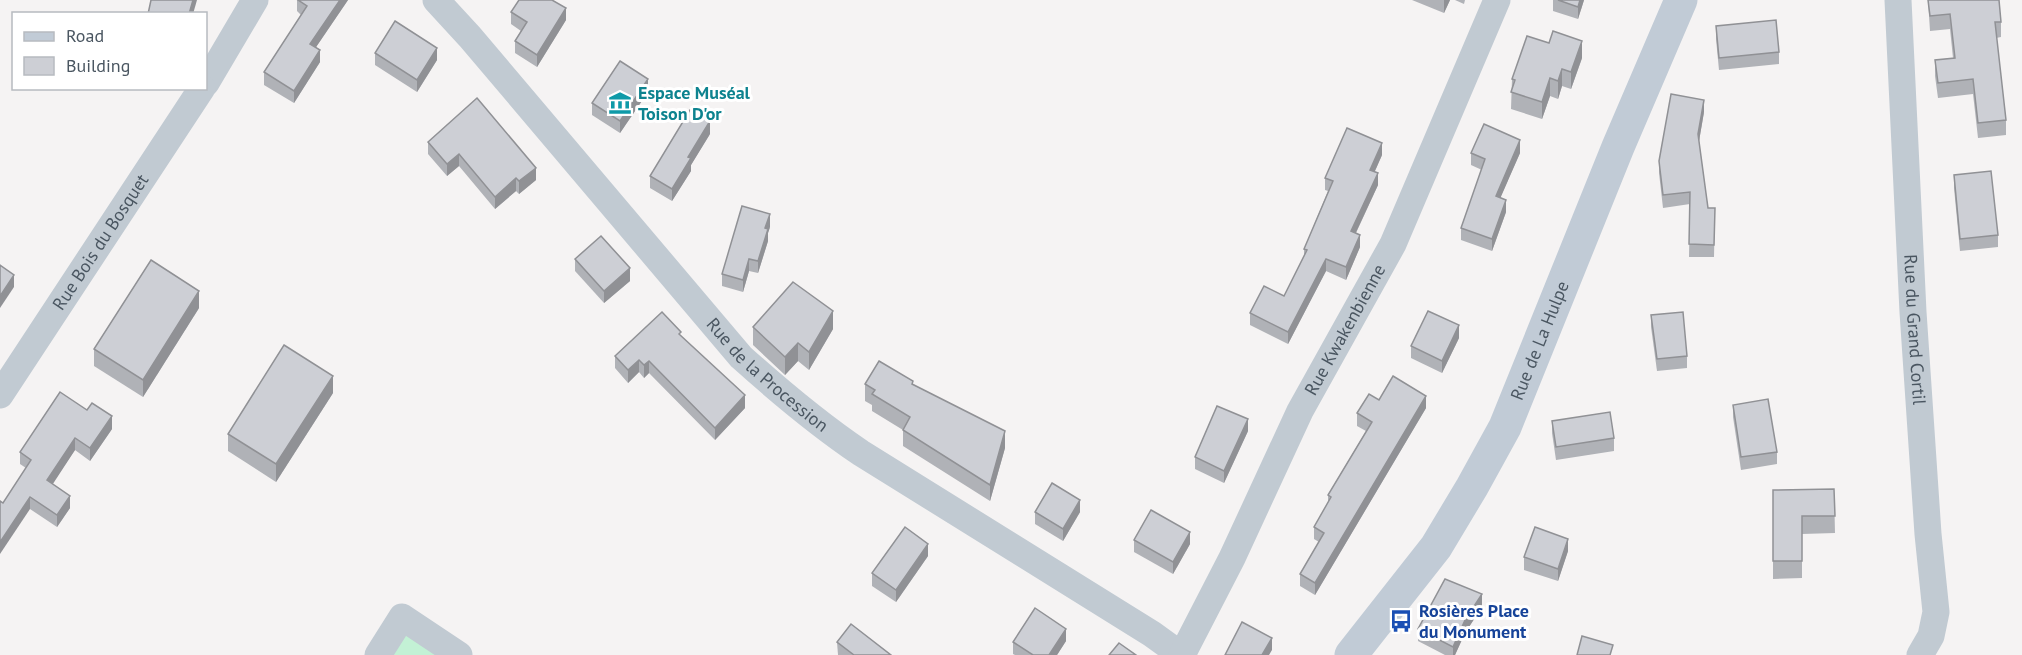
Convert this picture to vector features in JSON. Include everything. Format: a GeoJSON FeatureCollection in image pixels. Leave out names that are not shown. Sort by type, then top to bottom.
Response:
{"type":"FeatureCollection","features":[{"type":"Feature","properties":{"kind":"street"},"geometry":{"type":"LineString","coordinates":[[207,81],[255,0]]}},
{"type":"Feature","properties":{"kind":"street","name":"Rue de la Procession"},"geometry":{"type":"LineString","coordinates":[[436,0],[478,46],[741,357],[789,400],[818,424],[861,453],[1182,655]]}},
{"type":"Feature","properties":{"kind":"street","name":"Rue Kwakenbienne"},"geometry":{"type":"LineString","coordinates":[[1182,655],[1232,558],[1300,411],[1394,244],[1497,0]]}},
{"type":"Feature","properties":{"kind":"street","name":"Rue de La Hulpe"},"geometry":{"type":"LineString","coordinates":[[1352,655],[1436,547],[1505,427],[1618,147],[1682,0]]}},
{"type":"Feature","properties":{"kind":"street","name":"Rue du Grand Cortil"},"geometry":{"type":"LineString","coordinates":[[1898,0],[1912,312],[1936,612],[1931,636],[1920,655]]}},
{"type":"Feature","properties":{"kind":"street","name":"Rue Bois du Bosquet"},"geometry":{"type":"LineString","coordinates":[[0,395],[201,90]]}},
{"type":"Feature","properties":{"kind":"street"},"geometry":{"type":"LineString","coordinates":[[378,655],[402,617],[459,655]]}},
{"type":"Feature","properties":{"kind":"green space"},"geometry":{"type":"Polygon","coordinates":[[[404,627],[444,655],[386,655],[404,627]]]}},
{"type":"Feature","properties":{"kind":"building"},"geometry":{"type":"Polygon","coordinates":[[[151,0],[193,0],[190,12],[148,12],[151,0]]]}},
{"type":"Feature","properties":{"kind":"building"},"geometry":{"type":"Polygon","coordinates":[[[298,0],[340,0],[310,44],[320,50],[294,91],[264,72],[307,6],[298,0]]]}},
{"type":"Feature","properties":{"kind":"building"},"geometry":{"type":"Polygon","coordinates":[[[519,0],[552,0],[566,8],[537,55],[515,41],[527,22],[511,12],[519,0]]]}},
{"type":"Feature","properties":{"kind":"building"},"geometry":{"type":"Polygon","coordinates":[[[1558,0],[1580,0],[1578,7],[1558,0]]]}},
{"type":"Feature","properties":{"kind":"building"},"geometry":{"type":"Polygon","coordinates":[[[1928,0],[1999,0],[2001,22],[1995,22],[2006,120],[1978,123],[1973,79],[1938,83],[1935,60],[1955,58],[1950,14],[1930,16],[1928,0]]]}},
{"type":"Feature","properties":{"kind":"building"},"geometry":{"type":"Polygon","coordinates":[[[1776,20],[1779,52],[1719,58],[1716,26],[1776,20]]]}},
{"type":"Feature","properties":{"kind":"building"},"geometry":{"type":"Polygon","coordinates":[[[395,21],[437,48],[417,80],[375,53],[395,21]]]}},
{"type":"Feature","properties":{"kind":"building"},"geometry":{"type":"Polygon","coordinates":[[[1553,31],[1582,41],[1571,72],[1562,69],[1558,81],[1550,78],[1542,102],[1511,92],[1515,80],[1512,79],[1527,36],[1549,43],[1553,31]]]}},
{"type":"Feature","properties":{"kind":"building","name":"Espace Muséal Toison D'or"},"geometry":{"type":"Polygon","coordinates":[[[620,61],[648,79],[620,121],[592,103],[620,61]]]}},
{"type":"Feature","properties":{"kind":"building"},"geometry":{"type":"Polygon","coordinates":[[[1671,94],[1704,100],[1698,134],[1708,208],[1715,208],[1714,245],[1689,244],[1690,192],[1663,195],[1659,161],[1671,94]]]}},
{"type":"Feature","properties":{"kind":"building"},"geometry":{"type":"Polygon","coordinates":[[[477,98],[536,168],[519,181],[516,178],[495,197],[459,154],[447,164],[428,142],[477,98]]]}},
{"type":"Feature","properties":{"kind":"building"},"geometry":{"type":"Polygon","coordinates":[[[690,110],[710,121],[672,189],[650,176],[690,110]]]}},
{"type":"Feature","properties":{"kind":"building"},"geometry":{"type":"Polygon","coordinates":[[[1484,124],[1520,140],[1496,196],[1506,200],[1492,239],[1461,228],[1485,159],[1471,153],[1484,124]]]}},
{"type":"Feature","properties":{"kind":"building"},"geometry":{"type":"Polygon","coordinates":[[[1347,128],[1382,143],[1370,170],[1378,173],[1351,231],[1360,235],[1346,267],[1326,259],[1288,332],[1250,313],[1264,286],[1284,296],[1307,250],[1304,249],[1333,181],[1325,178],[1347,128]]]}},
{"type":"Feature","properties":{"kind":"building"},"geometry":{"type":"Polygon","coordinates":[[[1991,171],[1998,235],[1960,239],[1954,175],[1991,171]]]}},
{"type":"Feature","properties":{"kind":"building"},"geometry":{"type":"Polygon","coordinates":[[[742,206],[770,214],[758,261],[749,259],[743,280],[722,274],[742,206]]]}},
{"type":"Feature","properties":{"kind":"building"},"geometry":{"type":"Polygon","coordinates":[[[601,236],[630,268],[604,291],[575,259],[601,236]]]}},
{"type":"Feature","properties":{"kind":"building"},"geometry":{"type":"Polygon","coordinates":[[[151,260],[199,291],[143,380],[94,349],[151,260]]]}},
{"type":"Feature","properties":{"kind":"building"},"geometry":{"type":"Polygon","coordinates":[[[0,265],[14,275],[0,296],[0,265]]]}},
{"type":"Feature","properties":{"kind":"building"},"geometry":{"type":"Polygon","coordinates":[[[793,282],[833,311],[809,352],[798,343],[785,357],[753,327],[793,282]]]}},
{"type":"Feature","properties":{"kind":"building"},"geometry":{"type":"Polygon","coordinates":[[[1428,311],[1459,325],[1442,361],[1411,346],[1428,311]]]}},
{"type":"Feature","properties":{"kind":"building"},"geometry":{"type":"Polygon","coordinates":[[[662,312],[681,332],[679,334],[745,395],[715,428],[649,361],[644,365],[639,360],[628,370],[615,356],[662,312]]]}},
{"type":"Feature","properties":{"kind":"building"},"geometry":{"type":"Polygon","coordinates":[[[1683,312],[1687,356],[1657,359],[1651,315],[1683,312]]]}},
{"type":"Feature","properties":{"kind":"building"},"geometry":{"type":"Polygon","coordinates":[[[284,345],[333,376],[276,464],[228,434],[284,345]]]}},
{"type":"Feature","properties":{"kind":"building"},"geometry":{"type":"Polygon","coordinates":[[[879,361],[913,381],[912,384],[1005,431],[990,485],[903,430],[910,417],[872,394],[875,390],[865,384],[879,361]]]}},
{"type":"Feature","properties":{"kind":"building"},"geometry":{"type":"Polygon","coordinates":[[[1393,376],[1426,396],[1315,583],[1300,574],[1324,533],[1314,527],[1331,497],[1328,495],[1372,422],[1357,413],[1369,394],[1379,400],[1393,376]]]}},
{"type":"Feature","properties":{"kind":"building"},"geometry":{"type":"Polygon","coordinates":[[[60,392],[87,410],[92,403],[112,416],[90,448],[75,438],[47,480],[70,496],[57,515],[30,497],[0,542],[0,501],[3,503],[31,460],[20,452],[60,392]]]}},
{"type":"Feature","properties":{"kind":"building"},"geometry":{"type":"Polygon","coordinates":[[[1768,399],[1777,452],[1741,457],[1733,405],[1768,399]]]}},
{"type":"Feature","properties":{"kind":"building"},"geometry":{"type":"Polygon","coordinates":[[[1217,406],[1248,419],[1224,471],[1195,457],[1217,406]]]}},
{"type":"Feature","properties":{"kind":"building"},"geometry":{"type":"Polygon","coordinates":[[[1610,412],[1614,438],[1556,447],[1552,421],[1610,412]]]}},
{"type":"Feature","properties":{"kind":"building"},"geometry":{"type":"Polygon","coordinates":[[[1052,483],[1080,500],[1063,529],[1035,512],[1052,483]]]}},
{"type":"Feature","properties":{"kind":"building"},"geometry":{"type":"Polygon","coordinates":[[[1834,489],[1835,516],[1802,516],[1802,561],[1773,561],[1773,490],[1834,489]]]}},
{"type":"Feature","properties":{"kind":"building"},"geometry":{"type":"Polygon","coordinates":[[[1151,510],[1190,532],[1173,562],[1134,540],[1151,510]]]}},
{"type":"Feature","properties":{"kind":"building"},"geometry":{"type":"Polygon","coordinates":[[[905,527],[928,544],[896,590],[872,573],[905,527]]]}},
{"type":"Feature","properties":{"kind":"building"},"geometry":{"type":"Polygon","coordinates":[[[1535,527],[1568,539],[1558,569],[1524,557],[1535,527]]]}},
{"type":"Feature","properties":{"kind":"building"},"geometry":{"type":"Polygon","coordinates":[[[1445,579],[1482,594],[1465,620],[1453,647],[1418,629],[1445,579]]]}},
{"type":"Feature","properties":{"kind":"building"},"geometry":{"type":"Polygon","coordinates":[[[1035,608],[1066,629],[1049,655],[1033,655],[1013,642],[1035,608]]]}},
{"type":"Feature","properties":{"kind":"building"},"geometry":{"type":"Polygon","coordinates":[[[1242,622],[1272,638],[1262,655],[1225,655],[1242,622]]]}},
{"type":"Feature","properties":{"kind":"building"},"geometry":{"type":"Polygon","coordinates":[[[851,624],[891,655],[854,655],[837,642],[851,624]]]}},
{"type":"Feature","properties":{"kind":"building"},"geometry":{"type":"Polygon","coordinates":[[[1582,636],[1613,645],[1610,655],[1577,655],[1582,636]]]}},
{"type":"Feature","properties":{"kind":"building"},"geometry":{"type":"Polygon","coordinates":[[[1119,643],[1136,655],[1109,655],[1119,643]]]}},
{"type":"Feature","properties":{"kind":"place","name":"Espace Muséal Toison D'or"},"geometry":{"type":"Point","coordinates":[620,103]}},
{"type":"Feature","properties":{"kind":"place","name":"Rosières Place du Monument"},"geometry":{"type":"Point","coordinates":[1401,621]}}]}
